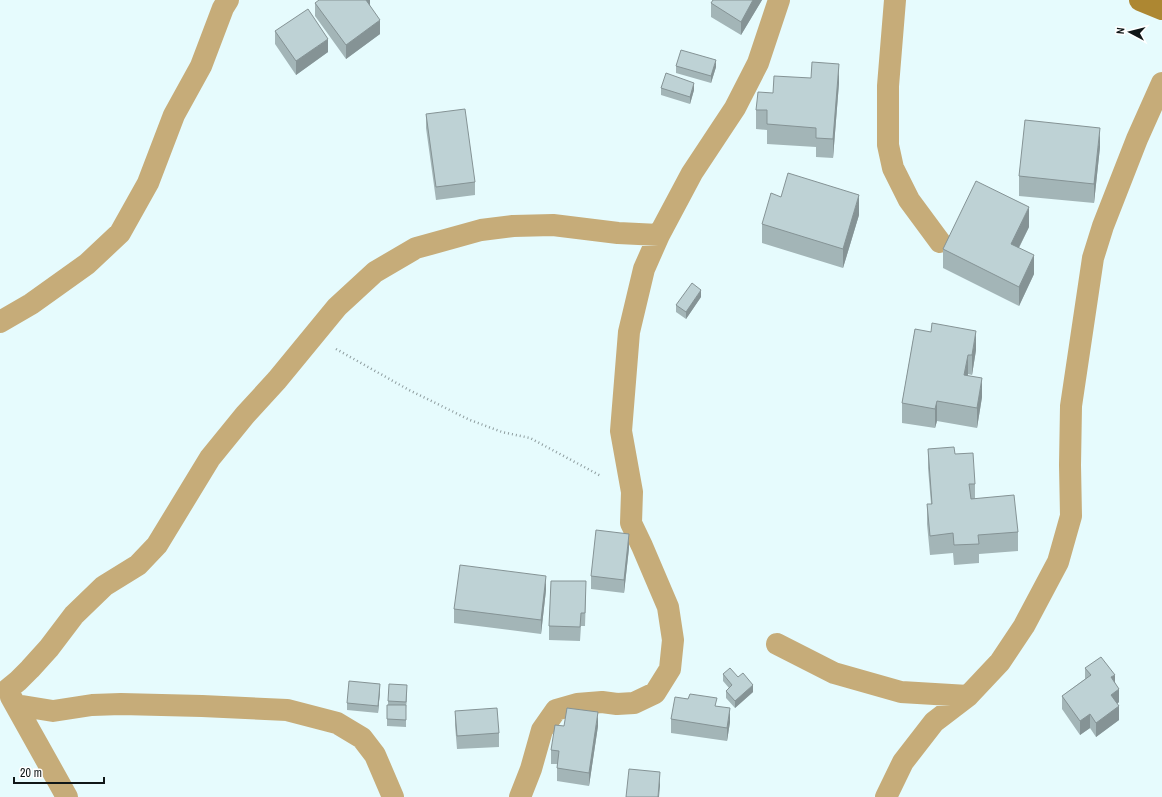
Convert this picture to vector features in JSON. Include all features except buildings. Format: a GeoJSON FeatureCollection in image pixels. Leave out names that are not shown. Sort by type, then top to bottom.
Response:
{"type":"FeatureCollection","features":[{"type":"Feature","properties":{"kind":"street"},"geometry":{"type":"LineString","coordinates":[[0,322],[31,304],[87,264],[120,233],[148,183],[174,115],[201,66],[223,8],[228,0]]}},
{"type":"Feature","properties":{"kind":"street"},"geometry":{"type":"LineString","coordinates":[[520,797],[531,769],[542,730],[556,710],[577,704],[602,702],[617,704],[634,703],[655,693],[670,669],[673,640],[668,607],[631,523],[632,492],[621,431],[629,332],[644,269],[659,235],[692,173],[735,108],[758,63],[778,0]]}},
{"type":"Feature","properties":{"kind":"street"},"geometry":{"type":"LineString","coordinates":[[895,0],[888,86],[888,145],[893,168],[909,200],[940,242]]}},
{"type":"Feature","properties":{"kind":"street"},"geometry":{"type":"LineString","coordinates":[[1140,0],[1162,9]]}},
{"type":"Feature","properties":{"kind":"street"},"geometry":{"type":"LineString","coordinates":[[886,797],[903,762],[934,722],[968,696],[1000,662],[1024,626],[1058,562],[1071,516],[1071,406],[1094,258],[1103,226],[1137,139],[1162,83]]}},
{"type":"Feature","properties":{"kind":"street"},"geometry":{"type":"LineString","coordinates":[[8,692],[49,648],[74,615],[104,586],[138,565],[157,545],[210,458],[337,307],[375,272],[416,248],[481,230],[513,226],[553,225],[618,233],[659,235]]}},
{"type":"Feature","properties":{"kind":"street"},"geometry":{"type":"LineString","coordinates":[[777,644],[834,673],[901,692],[968,696]]}},
{"type":"Feature","properties":{"kind":"street"},"geometry":{"type":"LineString","coordinates":[[8,692],[67,797]]}},
{"type":"Feature","properties":{"kind":"street"},"geometry":{"type":"LineString","coordinates":[[8,692],[53,711],[92,705],[122,704],[249,708],[286,710],[337,723],[362,738],[375,755],[393,797]]}},
{"type":"Feature","properties":{"kind":"path"},"geometry":{"type":"LineString","coordinates":[[313,336],[409,390],[470,420],[502,432],[530,438],[632,492]]}}]}
